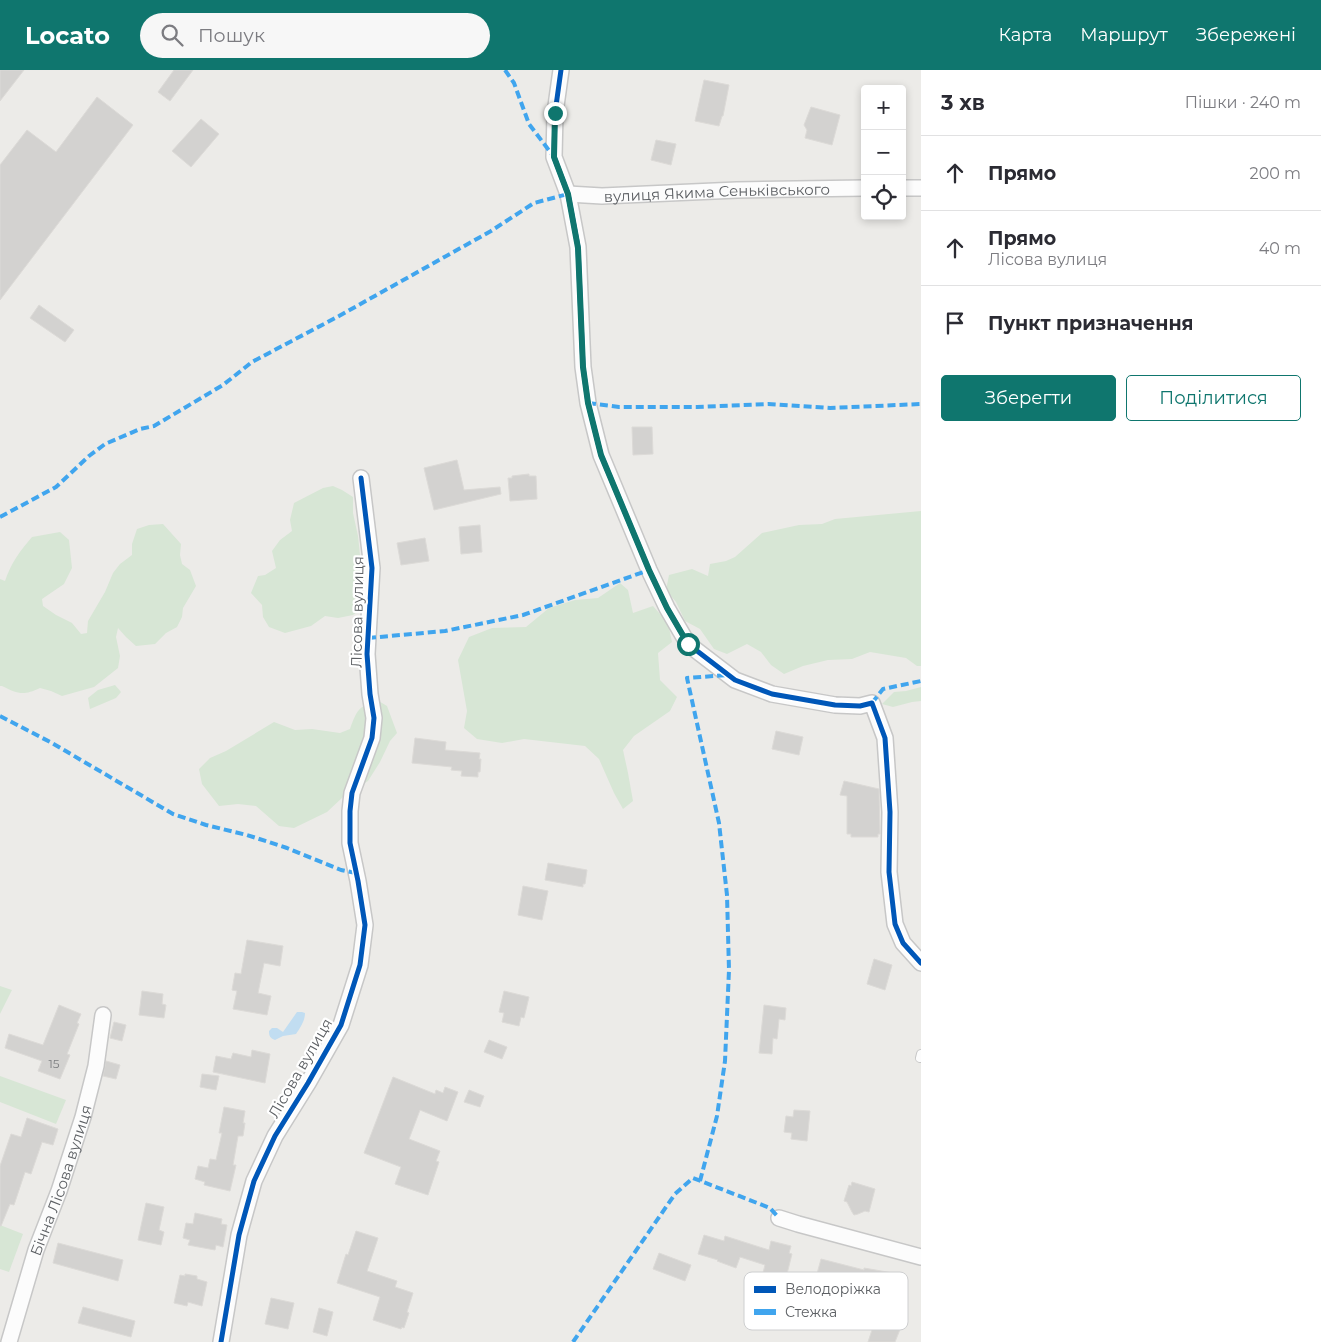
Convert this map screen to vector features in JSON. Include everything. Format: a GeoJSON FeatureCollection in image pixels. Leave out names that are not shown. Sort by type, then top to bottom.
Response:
{"type":"FeatureCollection","features":[{"type":"Feature","properties":{"kind":"street"},"geometry":{"type":"LineString","coordinates":[[561,70],[555,113],[554,157],[568,194],[578,248],[583,367],[588,403],[601,455],[649,570],[667,608],[688,644],[735,680],[772,694],[835,705],[860,706],[872,703],[885,738],[890,812],[889,872],[895,924],[903,943],[921,963]]}},
{"type":"Feature","properties":{"kind":"street","name":"вулиця Якима Сеньківського"},"geometry":{"type":"LineString","coordinates":[[568,194],[602,196],[736,190],[861,188]]}},
{"type":"Feature","properties":{"kind":"street"},"geometry":{"type":"LineString","coordinates":[[906,188],[921,188]]}},
{"type":"Feature","properties":{"kind":"street","name":"Лісова вулиця"},"geometry":{"type":"LineString","coordinates":[[221,1342],[239,1235],[254,1181],[275,1136],[308,1083],[341,1024],[360,965],[365,925],[350,843],[350,811],[352,793],[372,738],[374,718],[367,654],[372,568],[361,478]]}},
{"type":"Feature","properties":{"kind":"street","name":"Бічна Лісова вулиця"},"geometry":{"type":"LineString","coordinates":[[10,1342],[36,1250],[59,1191],[83,1117],[96,1066],[103,1015]]}},
{"type":"Feature","properties":{"kind":"street"},"geometry":{"type":"LineString","coordinates":[[779,1218],[921,1257]]}},
{"type":"Feature","properties":{"kind":"green space"},"geometry":{"type":"Polygon","coordinates":[[[333,486],[353,497],[353,513],[364,569],[358,595],[363,607],[353,615],[338,618],[325,616],[311,626],[285,633],[269,627],[263,617],[262,605],[251,593],[258,576],[265,575],[276,568],[272,551],[280,540],[292,531],[290,520],[294,503],[323,488],[333,486]]]}},
{"type":"Feature","properties":{"kind":"green space"},"geometry":{"type":"Polygon","coordinates":[[[921,511],[921,666],[917,666],[906,658],[870,652],[852,659],[828,660],[803,666],[784,674],[771,665],[761,652],[747,644],[727,654],[714,649],[700,629],[685,621],[676,602],[666,590],[669,575],[692,569],[708,576],[710,564],[735,557],[762,533],[799,525],[822,524],[835,519],[921,511]]]}},
{"type":"Feature","properties":{"kind":"green space"},"geometry":{"type":"Polygon","coordinates":[[[163,524],[181,544],[180,555],[182,564],[190,570],[196,586],[183,608],[182,617],[177,627],[166,633],[155,644],[136,646],[118,628],[116,637],[120,656],[118,668],[94,687],[62,696],[40,688],[21,693],[0,686],[0,579],[5,581],[16,557],[32,537],[60,532],[69,540],[72,568],[64,584],[42,599],[43,606],[72,623],[81,634],[87,633],[88,621],[105,592],[113,573],[120,564],[132,555],[132,544],[137,529],[149,525],[163,524]]]}},
{"type":"Feature","properties":{"kind":"green space"},"geometry":{"type":"Polygon","coordinates":[[[620,583],[628,590],[633,613],[653,606],[668,623],[672,642],[658,653],[660,680],[677,697],[670,711],[634,736],[623,750],[633,801],[623,809],[599,759],[585,746],[524,739],[502,743],[477,739],[464,728],[467,711],[458,660],[469,637],[492,628],[526,627],[549,608],[575,600],[598,598],[620,583]]]}},
{"type":"Feature","properties":{"kind":"green space"},"geometry":{"type":"Polygon","coordinates":[[[115,685],[121,692],[116,698],[90,709],[88,698],[98,690],[115,685]]]}},
{"type":"Feature","properties":{"kind":"green space"},"geometry":{"type":"Polygon","coordinates":[[[921,687],[921,701],[893,707],[882,704],[894,692],[921,687]]]}},
{"type":"Feature","properties":{"kind":"green space"},"geometry":{"type":"Polygon","coordinates":[[[377,700],[387,706],[397,733],[390,741],[368,781],[343,797],[327,812],[294,828],[279,826],[256,806],[238,804],[219,806],[202,784],[199,769],[210,758],[226,751],[274,722],[295,730],[312,729],[340,733],[350,729],[357,713],[362,707],[377,700]]]}},
{"type":"Feature","properties":{"kind":"green space"},"geometry":{"type":"Polygon","coordinates":[[[0,986],[12,990],[0,1014],[0,986]]]}},
{"type":"Feature","properties":{"kind":"green space"},"geometry":{"type":"Polygon","coordinates":[[[0,1076],[66,1100],[56,1124],[0,1102],[0,1076]]]}},
{"type":"Feature","properties":{"kind":"green space"},"geometry":{"type":"Polygon","coordinates":[[[0,1225],[23,1234],[9,1272],[0,1269],[0,1225]]]}},
{"type":"Feature","properties":{"kind":"water"},"geometry":{"type":"Polygon","coordinates":[[[297,1012],[305,1013],[305,1016],[296,1034],[283,1036],[275,1040],[271,1038],[269,1031],[272,1028],[277,1028],[283,1032],[297,1012]]]}},
{"type":"Feature","properties":{"kind":"building"},"geometry":{"type":"Polygon","coordinates":[[[0,70],[24,70],[0,101],[0,70]]]}},
{"type":"Feature","properties":{"kind":"building"},"geometry":{"type":"Polygon","coordinates":[[[174,70],[193,70],[170,101],[158,92],[174,70]]]}},
{"type":"Feature","properties":{"kind":"building"},"geometry":{"type":"Polygon","coordinates":[[[704,80],[729,85],[723,116],[719,126],[695,121],[704,80]]]}},
{"type":"Feature","properties":{"kind":"building"},"geometry":{"type":"Polygon","coordinates":[[[97,97],[133,125],[0,300],[0,165],[27,130],[56,152],[97,97]]]}},
{"type":"Feature","properties":{"kind":"building"},"geometry":{"type":"Polygon","coordinates":[[[811,107],[840,115],[832,145],[805,138],[807,130],[804,125],[811,107]]]}},
{"type":"Feature","properties":{"kind":"building"},"geometry":{"type":"Polygon","coordinates":[[[201,119],[219,134],[191,167],[172,151],[201,119]]]}},
{"type":"Feature","properties":{"kind":"building"},"geometry":{"type":"Polygon","coordinates":[[[656,140],[676,144],[671,165],[651,160],[656,140]]]}},
{"type":"Feature","properties":{"kind":"building"},"geometry":{"type":"Polygon","coordinates":[[[39,305],[74,330],[65,342],[30,318],[39,305]]]}},
{"type":"Feature","properties":{"kind":"building"},"geometry":{"type":"Polygon","coordinates":[[[632,427],[652,427],[653,454],[633,455],[632,427]]]}},
{"type":"Feature","properties":{"kind":"building"},"geometry":{"type":"Polygon","coordinates":[[[457,460],[464,490],[500,487],[501,494],[434,510],[424,468],[457,460]]]}},
{"type":"Feature","properties":{"kind":"building"},"geometry":{"type":"Polygon","coordinates":[[[529,474],[529,476],[536,476],[537,499],[510,501],[508,478],[529,474]]]}},
{"type":"Feature","properties":{"kind":"building"},"geometry":{"type":"Polygon","coordinates":[[[480,525],[482,552],[461,554],[459,527],[480,525]]]}},
{"type":"Feature","properties":{"kind":"building"},"geometry":{"type":"Polygon","coordinates":[[[425,538],[429,561],[401,565],[397,543],[425,538]]]}},
{"type":"Feature","properties":{"kind":"building"},"geometry":{"type":"Polygon","coordinates":[[[776,731],[803,737],[799,755],[772,749],[776,731]]]}},
{"type":"Feature","properties":{"kind":"building"},"geometry":{"type":"Polygon","coordinates":[[[415,738],[446,742],[445,750],[480,753],[480,772],[478,772],[478,777],[461,776],[462,771],[451,770],[452,767],[412,763],[415,738]]]}},
{"type":"Feature","properties":{"kind":"building"},"geometry":{"type":"Polygon","coordinates":[[[844,781],[879,789],[880,834],[878,834],[878,837],[851,837],[851,834],[847,834],[847,796],[840,795],[844,781]]]}},
{"type":"Feature","properties":{"kind":"building"},"geometry":{"type":"Polygon","coordinates":[[[548,863],[587,870],[585,884],[583,884],[583,887],[545,880],[548,863]]]}},
{"type":"Feature","properties":{"kind":"building"},"geometry":{"type":"Polygon","coordinates":[[[523,886],[548,891],[542,920],[518,915],[523,886]]]}},
{"type":"Feature","properties":{"kind":"building"},"geometry":{"type":"Polygon","coordinates":[[[247,940],[283,946],[280,966],[264,963],[258,993],[271,996],[267,1015],[233,1009],[237,991],[232,990],[235,973],[241,974],[247,940]]]}},
{"type":"Feature","properties":{"kind":"building"},"geometry":{"type":"Polygon","coordinates":[[[874,959],[892,965],[885,990],[867,984],[874,959]]]}},
{"type":"Feature","properties":{"kind":"building"},"geometry":{"type":"Polygon","coordinates":[[[142,991],[163,994],[162,1004],[166,1005],[164,1018],[139,1015],[142,991]]]}},
{"type":"Feature","properties":{"kind":"building"},"geometry":{"type":"Polygon","coordinates":[[[504,991],[529,997],[524,1018],[521,1017],[519,1026],[502,1022],[504,1013],[499,1012],[504,991]]]}},
{"type":"Feature","properties":{"kind":"building"},"geometry":{"type":"Polygon","coordinates":[[[59,1005],[81,1014],[67,1054],[70,1055],[60,1079],[38,1071],[42,1061],[5,1048],[9,1034],[43,1045],[59,1005]]]}},
{"type":"Feature","properties":{"kind":"building"},"geometry":{"type":"Polygon","coordinates":[[[764,1005],[786,1008],[785,1020],[779,1019],[777,1039],[773,1038],[772,1054],[759,1053],[764,1005]]]}},
{"type":"Feature","properties":{"kind":"building"},"geometry":{"type":"Polygon","coordinates":[[[114,1022],[126,1025],[122,1041],[110,1038],[114,1022]]]}},
{"type":"Feature","properties":{"kind":"building"},"geometry":{"type":"Polygon","coordinates":[[[489,1040],[507,1047],[502,1059],[484,1052],[489,1040]]]}},
{"type":"Feature","properties":{"kind":"building"},"geometry":{"type":"Polygon","coordinates":[[[252,1050],[270,1054],[265,1083],[213,1072],[216,1056],[231,1059],[233,1053],[251,1057],[252,1050]]]}},
{"type":"Feature","properties":{"kind":"building"},"geometry":{"type":"Polygon","coordinates":[[[106,1061],[120,1065],[116,1079],[103,1076],[106,1061]]]}},
{"type":"Feature","properties":{"kind":"building"},"geometry":{"type":"Polygon","coordinates":[[[202,1074],[219,1076],[216,1090],[200,1087],[202,1074]]]}},
{"type":"Feature","properties":{"kind":"building"},"geometry":{"type":"Polygon","coordinates":[[[393,1077],[435,1094],[436,1090],[443,1093],[445,1087],[458,1092],[447,1121],[420,1110],[409,1139],[440,1151],[436,1161],[439,1162],[428,1195],[395,1184],[401,1167],[364,1153],[393,1077]]]}},
{"type":"Feature","properties":{"kind":"building"},"geometry":{"type":"Polygon","coordinates":[[[469,1090],[484,1096],[480,1107],[464,1102],[469,1090]]]}},
{"type":"Feature","properties":{"kind":"building"},"geometry":{"type":"Polygon","coordinates":[[[224,1107],[245,1111],[243,1136],[238,1136],[233,1165],[236,1165],[230,1191],[204,1185],[205,1182],[195,1179],[198,1166],[208,1168],[210,1159],[216,1160],[222,1133],[219,1133],[224,1107]]]}},
{"type":"Feature","properties":{"kind":"building"},"geometry":{"type":"Polygon","coordinates":[[[794,1110],[810,1111],[807,1141],[791,1139],[792,1133],[784,1132],[786,1116],[793,1117],[794,1110]]]}},
{"type":"Feature","properties":{"kind":"building"},"geometry":{"type":"Polygon","coordinates":[[[27,1118],[58,1129],[53,1145],[42,1142],[31,1174],[25,1172],[14,1205],[10,1204],[0,1226],[0,1166],[11,1134],[21,1137],[27,1118]]]}},
{"type":"Feature","properties":{"kind":"building"},"geometry":{"type":"Polygon","coordinates":[[[852,1182],[875,1189],[869,1212],[865,1211],[854,1215],[847,1202],[844,1201],[849,1185],[851,1186],[852,1182]]]}},
{"type":"Feature","properties":{"kind":"building"},"geometry":{"type":"Polygon","coordinates":[[[146,1203],[164,1207],[159,1230],[164,1232],[161,1245],[138,1240],[146,1203]]]}},
{"type":"Feature","properties":{"kind":"building"},"geometry":{"type":"Polygon","coordinates":[[[195,1213],[222,1219],[221,1224],[227,1225],[223,1247],[216,1245],[215,1250],[188,1245],[190,1240],[183,1238],[186,1223],[193,1224],[195,1213]]]}},
{"type":"Feature","properties":{"kind":"building"},"geometry":{"type":"Polygon","coordinates":[[[356,1231],[378,1238],[367,1271],[397,1281],[395,1287],[413,1293],[404,1328],[402,1327],[401,1329],[373,1320],[380,1297],[337,1283],[356,1231]]]}},
{"type":"Feature","properties":{"kind":"building"},"geometry":{"type":"Polygon","coordinates":[[[704,1235],[724,1241],[725,1236],[769,1250],[771,1241],[791,1246],[789,1253],[792,1254],[788,1272],[763,1272],[765,1265],[740,1257],[736,1268],[698,1254],[704,1235]]]}},
{"type":"Feature","properties":{"kind":"building"},"geometry":{"type":"Polygon","coordinates":[[[58,1243],[123,1260],[118,1281],[53,1263],[58,1243]]]}},
{"type":"Feature","properties":{"kind":"building"},"geometry":{"type":"Polygon","coordinates":[[[659,1253],[691,1265],[685,1281],[653,1269],[659,1253]]]}},
{"type":"Feature","properties":{"kind":"building"},"geometry":{"type":"Polygon","coordinates":[[[821,1259],[864,1270],[864,1268],[887,1272],[817,1272],[821,1259]]]}},
{"type":"Feature","properties":{"kind":"building"},"geometry":{"type":"Polygon","coordinates":[[[185,1274],[197,1276],[197,1279],[207,1282],[202,1306],[188,1302],[187,1306],[174,1303],[180,1275],[185,1276],[185,1274]]]}},
{"type":"Feature","properties":{"kind":"building"},"geometry":{"type":"Polygon","coordinates":[[[271,1298],[294,1303],[288,1329],[265,1324],[271,1298]]]}},
{"type":"Feature","properties":{"kind":"building"},"geometry":{"type":"Polygon","coordinates":[[[83,1307],[135,1321],[131,1337],[78,1323],[83,1307]]]}},
{"type":"Feature","properties":{"kind":"building"},"geometry":{"type":"Polygon","coordinates":[[[319,1308],[333,1312],[327,1336],[313,1332],[319,1308]]]}},
{"type":"Feature","properties":{"kind":"building"},"geometry":{"type":"Polygon","coordinates":[[[872,1330],[900,1330],[895,1342],[868,1342],[872,1330]]]}},
{"type":"Feature","properties":{"kind":"marked path"},"geometry":{"type":"LineString","coordinates":[[505,70],[514,83],[529,124],[554,157]]}},
{"type":"Feature","properties":{"kind":"marked path"},"geometry":{"type":"LineString","coordinates":[[0,517],[56,487],[89,456],[105,444],[140,429],[154,426],[223,385],[252,362],[491,231],[534,203],[568,194]]}},
{"type":"Feature","properties":{"kind":"marked path"},"geometry":{"type":"LineString","coordinates":[[588,403],[619,407],[697,407],[768,404],[830,408],[921,404]]}},
{"type":"Feature","properties":{"kind":"marked path"},"geometry":{"type":"LineString","coordinates":[[368,638],[445,631],[523,615],[649,570]]}},
{"type":"Feature","properties":{"kind":"marked path"},"geometry":{"type":"LineString","coordinates":[[700,1181],[717,1116],[725,1061],[729,970],[727,895],[719,823],[687,678],[727,675]]}},
{"type":"Feature","properties":{"kind":"marked path"},"geometry":{"type":"LineString","coordinates":[[872,703],[883,689],[921,681]]}},
{"type":"Feature","properties":{"kind":"marked path"},"geometry":{"type":"LineString","coordinates":[[0,716],[52,743],[173,814],[206,825],[247,835],[287,848],[341,870],[356,873]]}},
{"type":"Feature","properties":{"kind":"marked path"},"geometry":{"type":"LineString","coordinates":[[573,1342],[675,1194],[693,1178],[770,1208],[779,1218]]}},
{"type":"Feature","properties":{"kind":"cycle path"},"geometry":{"type":"LineString","coordinates":[[561,70],[555,113],[554,157],[568,194],[578,247],[583,367],[588,403],[601,455],[649,570],[667,608],[688,644],[735,680],[772,694],[835,705],[860,706],[872,703],[885,738],[890,812],[889,872],[895,924],[903,943],[921,963]]}},
{"type":"Feature","properties":{"kind":"cycle path"},"geometry":{"type":"LineString","coordinates":[[221,1342],[239,1235],[254,1181],[275,1136],[341,1025],[360,965],[365,925],[350,843],[350,811],[352,793],[372,738],[374,718],[367,654],[372,568],[361,478]]}},
{"type":"Feature","properties":{"kind":"route"},"geometry":{"type":"LineString","coordinates":[[555,113],[554,157],[568,194],[578,248],[583,367],[588,403],[601,455],[649,570],[667,608],[688,644]]}}]}
